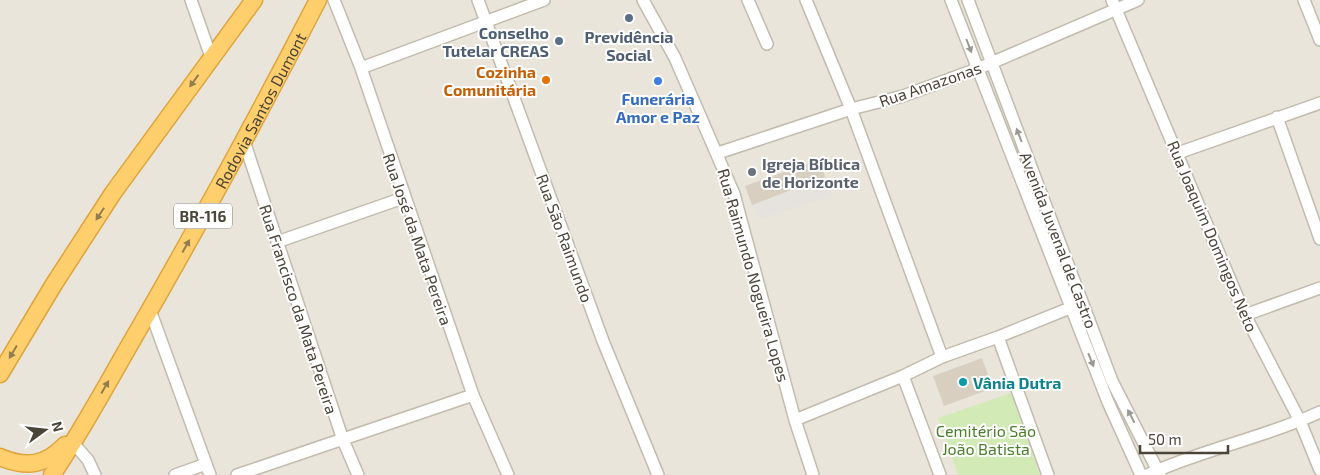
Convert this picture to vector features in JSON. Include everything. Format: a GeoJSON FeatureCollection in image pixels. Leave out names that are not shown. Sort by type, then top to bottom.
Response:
{"type":"FeatureCollection","features":[{"type":"Feature","properties":{"kind":"highway"},"geometry":{"type":"LineString","coordinates":[[0,374],[54,284],[113,193],[254,0]]}},
{"type":"Feature","properties":{"kind":"highway","name":"Rodovia Santos Dumont"},"geometry":{"type":"LineString","coordinates":[[81,429],[244,141],[318,0]]}},
{"type":"Feature","properties":{"kind":"highway"},"geometry":{"type":"LineString","coordinates":[[0,457],[22,465],[38,463],[55,456],[81,429]]}},
{"type":"Feature","properties":{"kind":"highway","name":"BR-116"},"geometry":{"type":"LineString","coordinates":[[52,475],[74,444],[81,429]]}},
{"type":"Feature","properties":{"kind":"street"},"geometry":{"type":"LineString","coordinates":[[191,0],[211,57]]}},
{"type":"Feature","properties":{"kind":"street","name":"Rua José da Mata Pereira"},"geometry":{"type":"LineString","coordinates":[[334,0],[361,68],[403,198],[473,395],[508,475]]}},
{"type":"Feature","properties":{"kind":"street","name":"Rua São Raimundo"},"geometry":{"type":"LineString","coordinates":[[478,0],[603,341],[658,475]]}},
{"type":"Feature","properties":{"kind":"street"},"geometry":{"type":"LineString","coordinates":[[361,68],[544,0]]}},
{"type":"Feature","properties":{"kind":"street","name":"Rua Raimundo Nogueira Lopes"},"geometry":{"type":"LineString","coordinates":[[643,0],[675,58],[718,153],[734,194],[795,420],[813,475]]}},
{"type":"Feature","properties":{"kind":"street"},"geometry":{"type":"LineString","coordinates":[[748,0],[767,44]]}},
{"type":"Feature","properties":{"kind":"street"},"geometry":{"type":"LineString","coordinates":[[806,0],[851,109],[942,357]]}},
{"type":"Feature","properties":{"kind":"street","name":"Avenida Juvenal de Castro"},"geometry":{"type":"LineString","coordinates":[[951,0],[1070,308],[1108,402],[1141,475]]}},
{"type":"Feature","properties":{"kind":"street","name":"Avenida Juvenal de Castro"},"geometry":{"type":"LineString","coordinates":[[968,0],[1112,380],[1159,472]]}},
{"type":"Feature","properties":{"kind":"street","name":"Rua Amazonas"},"geometry":{"type":"LineString","coordinates":[[718,153],[851,109],[903,96],[977,69],[1114,4],[1138,0]]}},
{"type":"Feature","properties":{"kind":"street"},"geometry":{"type":"LineString","coordinates":[[1304,0],[1320,40]]}},
{"type":"Feature","properties":{"kind":"street","name":"Rua Joaquim Domingos Neto"},"geometry":{"type":"LineString","coordinates":[[1114,4],[1245,315],[1300,421],[1320,470]]}},
{"type":"Feature","properties":{"kind":"street"},"geometry":{"type":"LineString","coordinates":[[1178,153],[1277,117],[1320,104]]}},
{"type":"Feature","properties":{"kind":"street"},"geometry":{"type":"LineString","coordinates":[[1277,117],[1320,239]]}},
{"type":"Feature","properties":{"kind":"street","name":"Rua Francisco da Mata Pereira"},"geometry":{"type":"LineString","coordinates":[[244,141],[343,440],[358,475]]}},
{"type":"Feature","properties":{"kind":"street"},"geometry":{"type":"LineString","coordinates":[[278,242],[403,198]]}},
{"type":"Feature","properties":{"kind":"street"},"geometry":{"type":"LineString","coordinates":[[1245,315],[1320,288]]}},
{"type":"Feature","properties":{"kind":"street"},"geometry":{"type":"LineString","coordinates":[[795,420],[903,376],[942,357],[1070,308]]}},
{"type":"Feature","properties":{"kind":"street"},"geometry":{"type":"LineString","coordinates":[[150,310],[208,469],[176,475]]}},
{"type":"Feature","properties":{"kind":"street"},"geometry":{"type":"LineString","coordinates":[[998,337],[1048,475]]}},
{"type":"Feature","properties":{"kind":"street"},"geometry":{"type":"LineString","coordinates":[[903,376],[940,475]]}},
{"type":"Feature","properties":{"kind":"street"},"geometry":{"type":"LineString","coordinates":[[237,475],[473,395]]}},
{"type":"Feature","properties":{"kind":"street"},"geometry":{"type":"LineString","coordinates":[[1147,475],[1159,472],[1209,450],[1300,421],[1320,412]]}},
{"type":"Feature","properties":{"kind":"street"},"geometry":{"type":"LineString","coordinates":[[74,444],[88,460],[95,475]]}},
{"type":"Feature","properties":{"kind":"shaded area"},"geometry":{"type":"Polygon","coordinates":[[[0,0],[1320,0],[1320,475],[0,475],[0,0]]]}},
{"type":"Feature","properties":{"kind":"shaded area"},"geometry":{"type":"Polygon","coordinates":[[[825,177],[833,195],[759,219],[752,205],[825,177]]]}},
{"type":"Feature","properties":{"kind":"green space","name":"Cemitério São João Batista"},"geometry":{"type":"Polygon","coordinates":[[[1011,393],[1040,475],[958,475],[938,418],[1011,393]]]}},
{"type":"Feature","properties":{"kind":"building"},"geometry":{"type":"Polygon","coordinates":[[[820,159],[825,177],[752,205],[745,186],[820,159]]]}},
{"type":"Feature","properties":{"kind":"building","name":"Vânia Dutra"},"geometry":{"type":"Polygon","coordinates":[[[982,358],[993,388],[944,406],[933,376],[982,358]]]}},
{"type":"Feature","properties":{"kind":"place","name":"Previdência Social"},"geometry":{"type":"Point","coordinates":[629,18]}},
{"type":"Feature","properties":{"kind":"place","name":"Conselho Tutelar CREAS"},"geometry":{"type":"Point","coordinates":[559,41]}},
{"type":"Feature","properties":{"kind":"place","name":"Cozinha Comunitária"},"geometry":{"type":"Point","coordinates":[546,80]}},
{"type":"Feature","properties":{"kind":"place","name":"Funerária Amor e Paz"},"geometry":{"type":"Point","coordinates":[658,81]}},
{"type":"Feature","properties":{"kind":"place","name":"Igreja Bíblica de Horizonte"},"geometry":{"type":"Point","coordinates":[752,172]}},
{"type":"Feature","properties":{"kind":"place","name":"Vânia Dutra"},"geometry":{"type":"Point","coordinates":[963,382]}}]}
